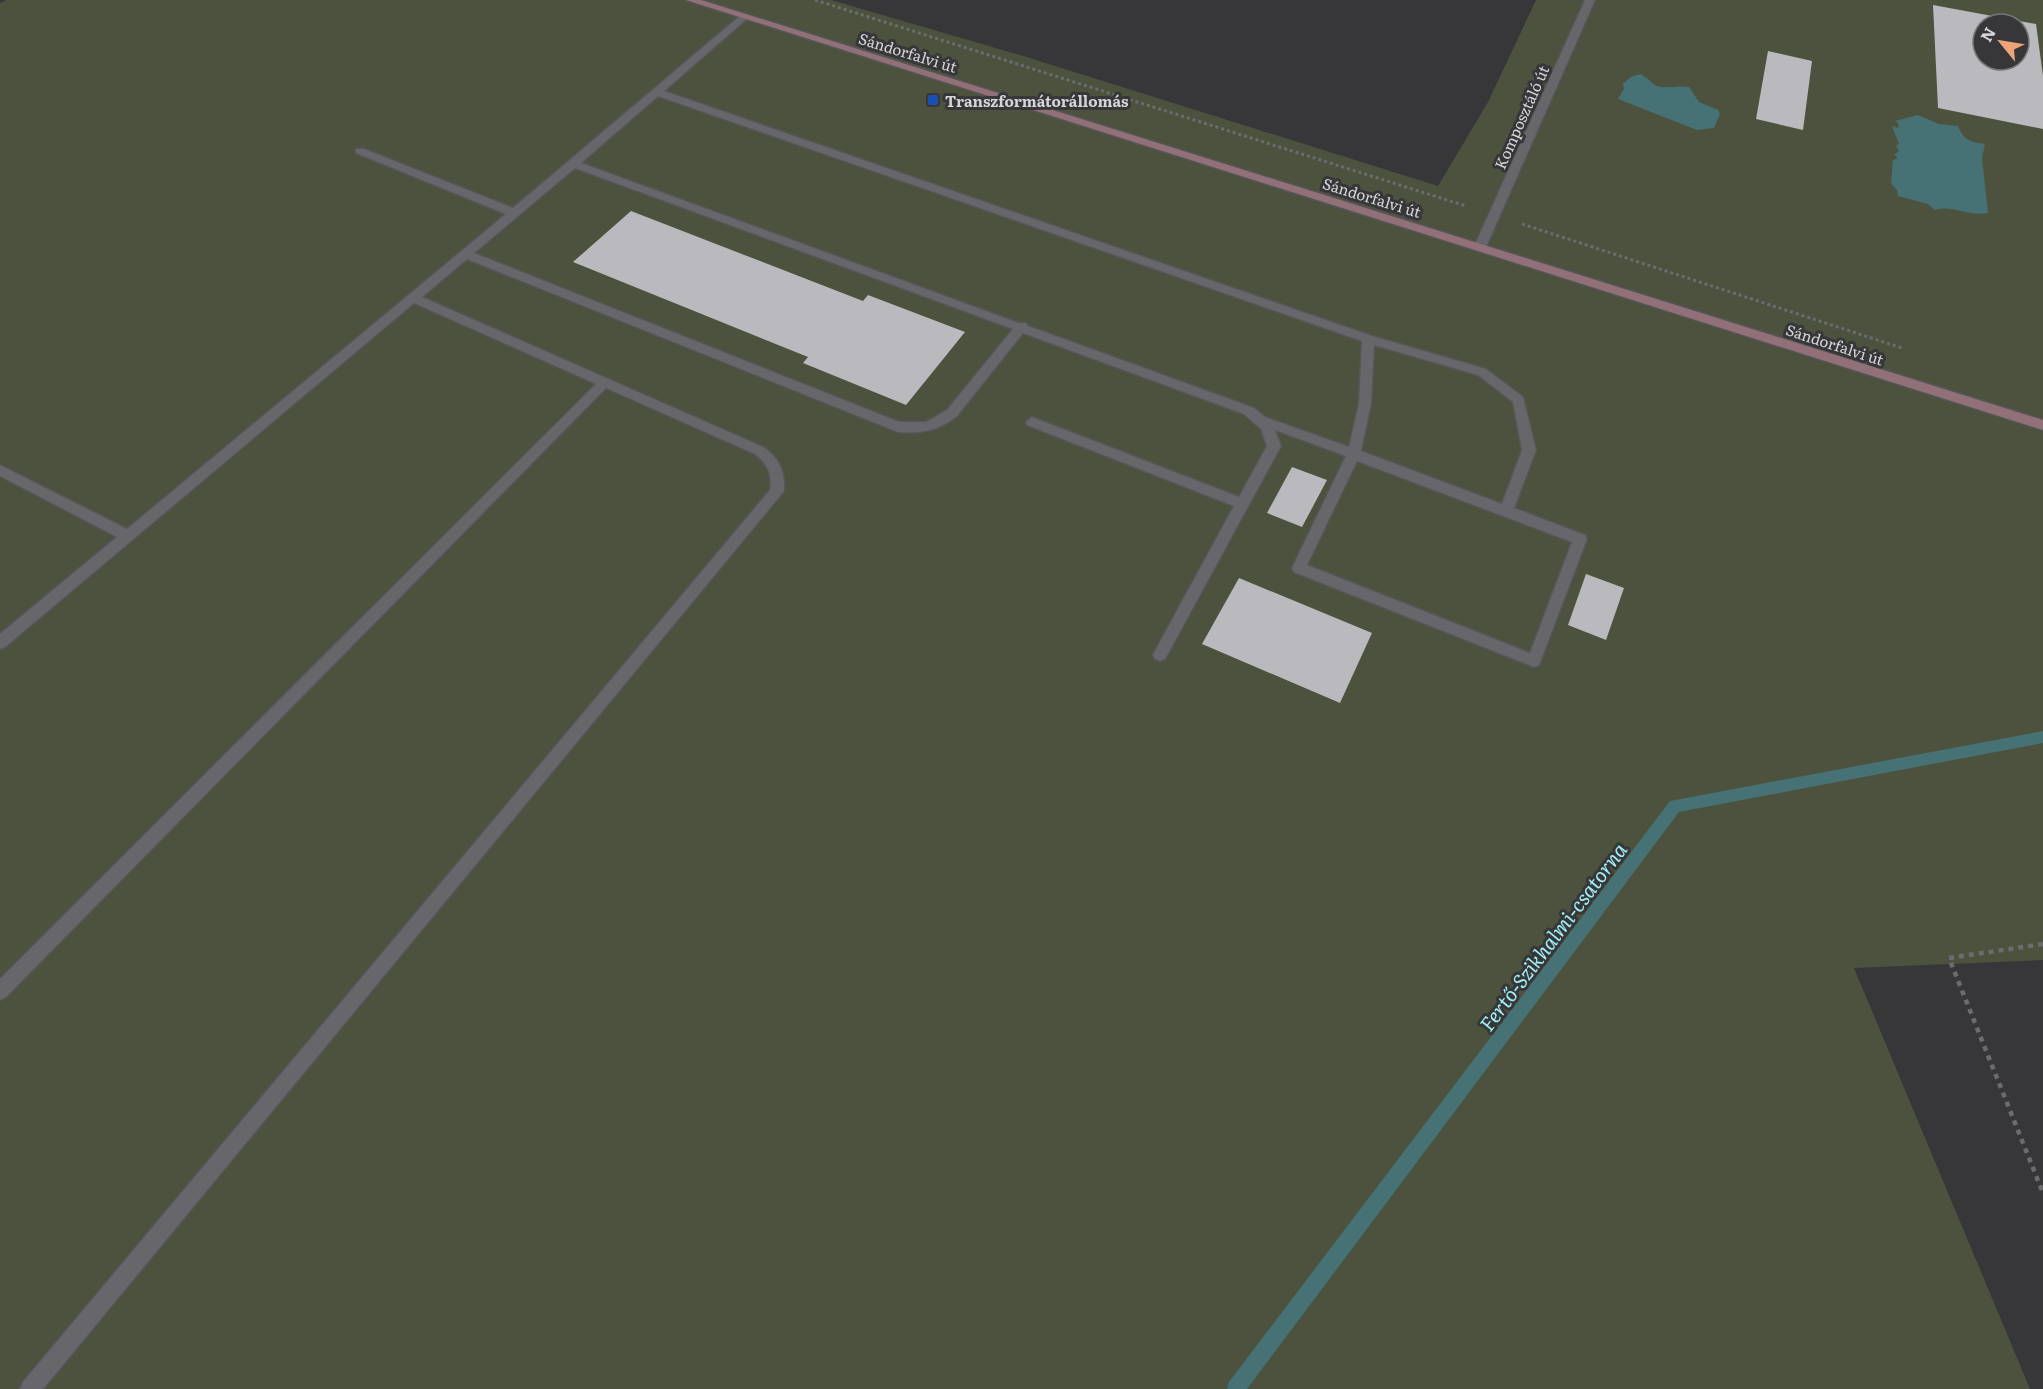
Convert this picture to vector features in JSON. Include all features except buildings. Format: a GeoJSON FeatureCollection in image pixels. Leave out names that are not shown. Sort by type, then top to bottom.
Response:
{"type":"FeatureCollection","features":[{"type":"Feature","properties":{"kind":"main road","name":"Sándorfalvi út"},"geometry":{"type":"LineString","coordinates":[[691,0],[2043,425]]}},
{"type":"Feature","properties":{"kind":"street","name":"Komposztáló út"},"geometry":{"type":"LineString","coordinates":[[1480,247],[1590,0]]}},
{"type":"Feature","properties":{"kind":"street"},"geometry":{"type":"LineString","coordinates":[[0,643],[573,164],[744,17]]}},
{"type":"Feature","properties":{"kind":"street"},"geometry":{"type":"LineString","coordinates":[[657,92],[1368,339],[1482,372],[1520,400],[1529,450],[1506,510]]}},
{"type":"Feature","properties":{"kind":"street"},"geometry":{"type":"LineString","coordinates":[[360,151],[514,213]]}},
{"type":"Feature","properties":{"kind":"street"},"geometry":{"type":"LineString","coordinates":[[573,164],[1022,326],[1250,411],[1263,421],[1354,454],[1506,510],[1580,539],[1534,661],[1299,568],[1354,454],[1365,403],[1368,339]]}},
{"type":"Feature","properties":{"kind":"street"},"geometry":{"type":"LineString","coordinates":[[465,254],[898,427],[922,429],[938,425],[951,413],[1022,326]]}},
{"type":"Feature","properties":{"kind":"street"},"geometry":{"type":"LineString","coordinates":[[30,1389],[777,492],[778,475],[772,460],[759,451],[413,298]]}},
{"type":"Feature","properties":{"kind":"street"},"geometry":{"type":"LineString","coordinates":[[0,991],[605,382]]}},
{"type":"Feature","properties":{"kind":"street"},"geometry":{"type":"LineString","coordinates":[[1160,655],[1274,446],[1272,434],[1263,421]]}},
{"type":"Feature","properties":{"kind":"street"},"geometry":{"type":"LineString","coordinates":[[1032,422],[1243,504]]}},
{"type":"Feature","properties":{"kind":"street"},"geometry":{"type":"LineString","coordinates":[[0,470],[128,536]]}},
{"type":"Feature","properties":{"kind":"path"},"geometry":{"type":"LineString","coordinates":[[814,0],[1494,215],[1908,350]]}},
{"type":"Feature","properties":{"kind":"path"},"geometry":{"type":"LineString","coordinates":[[2043,944],[1949,958],[2043,1193]]}},
{"type":"Feature","properties":{"kind":"green space"},"geometry":{"type":"Polygon","coordinates":[[[6,0],[831,0],[1020,55],[1438,186],[1488,102],[1536,0],[2043,0],[2043,960],[1854,968],[2030,1389],[0,1389],[0,3],[6,0]]]}},
{"type":"Feature","properties":{"kind":"water"},"geometry":{"type":"Polygon","coordinates":[[[1640,74],[1657,86],[1689,87],[1699,102],[1718,110],[1720,114],[1714,128],[1697,130],[1618,99],[1624,89],[1623,84],[1631,77],[1640,74]]]}},
{"type":"Feature","properties":{"kind":"water"},"geometry":{"type":"Polygon","coordinates":[[[1918,115],[1939,124],[1958,126],[1968,140],[1985,144],[1982,158],[1988,213],[1981,214],[1948,208],[1935,210],[1928,204],[1898,196],[1897,190],[1891,183],[1893,160],[1898,158],[1894,155],[1899,151],[1896,146],[1899,144],[1892,126],[1898,128],[1899,124],[1895,121],[1918,115]]]}},
{"type":"Feature","properties":{"kind":"waterway","name":"Fertő-Szikhalmi-csatorna"},"geometry":{"type":"LineString","coordinates":[[1236,1389],[1675,806],[2043,737]]}},
{"type":"Feature","properties":{"kind":"place","name":"Transzformátorállomás"},"geometry":{"type":"Point","coordinates":[933,100]}}]}
